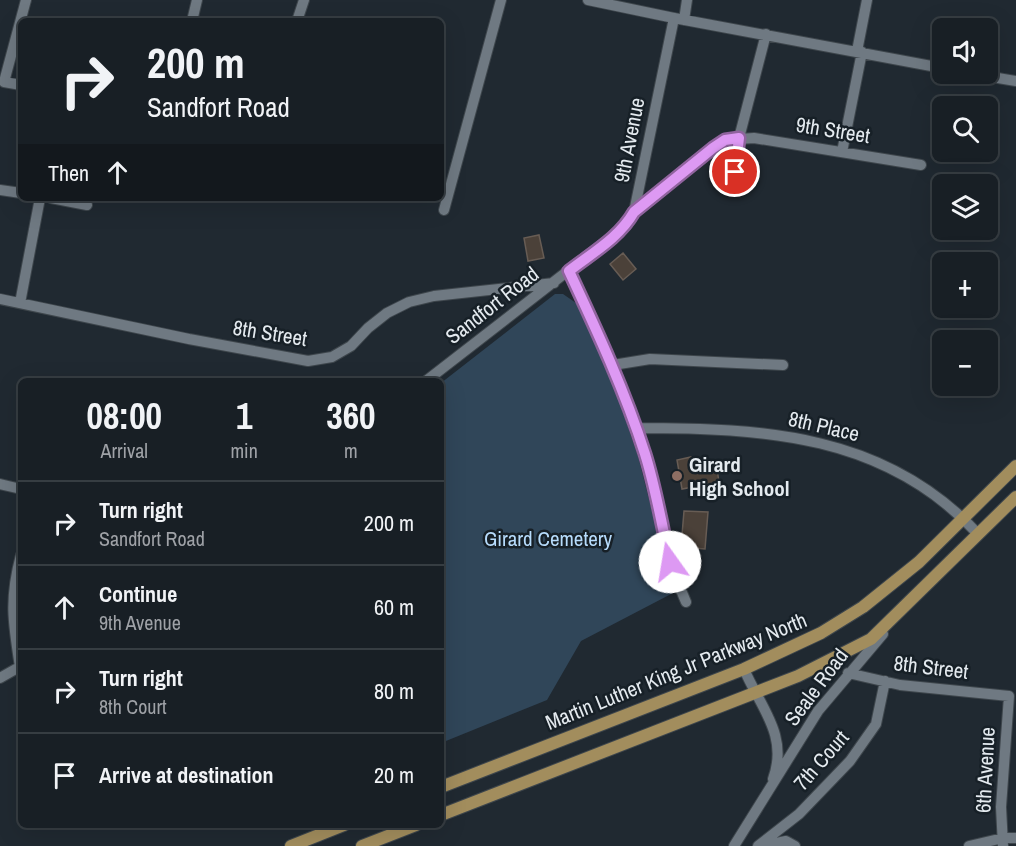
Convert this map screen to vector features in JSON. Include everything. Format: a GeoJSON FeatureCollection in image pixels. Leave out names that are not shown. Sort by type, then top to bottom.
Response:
{"type":"FeatureCollection","features":[{"type":"Feature","properties":{"kind":"main road","name":"Martin Luther King Jr Parkway North"},"geometry":{"type":"LineString","coordinates":[[444,786],[744,669],[800,644],[862,607],[919,562],[1016,466]]}},
{"type":"Feature","properties":{"kind":"main road"},"geometry":{"type":"LineString","coordinates":[[444,814],[798,676],[870,639],[1016,497]]}},
{"type":"Feature","properties":{"kind":"main road"},"geometry":{"type":"LineString","coordinates":[[291,846],[336,828]]}},
{"type":"Feature","properties":{"kind":"main road"},"geometry":{"type":"LineString","coordinates":[[362,846],[408,828]]}},
{"type":"Feature","properties":{"kind":"street"},"geometry":{"type":"LineString","coordinates":[[21,18],[26,0]]}},
{"type":"Feature","properties":{"kind":"street"},"geometry":{"type":"LineString","coordinates":[[193,18],[197,0]]}},
{"type":"Feature","properties":{"kind":"street"},"geometry":{"type":"LineString","coordinates":[[298,18],[304,0]]}},
{"type":"Feature","properties":{"kind":"street"},"geometry":{"type":"LineString","coordinates":[[444,210],[501,0]]}},
{"type":"Feature","properties":{"kind":"street"},"geometry":{"type":"LineString","coordinates":[[588,0],[932,66]]}},
{"type":"Feature","properties":{"kind":"street","name":"9th Avenue"},"geometry":{"type":"LineString","coordinates":[[634,212],[679,19],[687,0]]}},
{"type":"Feature","properties":{"kind":"street"},"geometry":{"type":"LineString","coordinates":[[842,152],[867,0]]}},
{"type":"Feature","properties":{"kind":"street"},"geometry":{"type":"LineString","coordinates":[[18,30],[4,82],[18,84]]}},
{"type":"Feature","properties":{"kind":"street"},"geometry":{"type":"LineString","coordinates":[[733,189],[739,138],[766,34]]}},
{"type":"Feature","properties":{"kind":"street"},"geometry":{"type":"LineString","coordinates":[[998,78],[1016,81]]}},
{"type":"Feature","properties":{"kind":"street","name":"9th Avenue"},"geometry":{"type":"LineString","coordinates":[[634,212],[713,148],[725,140],[739,138]]}},
{"type":"Feature","properties":{"kind":"street","name":"9th Street"},"geometry":{"type":"LineString","coordinates":[[739,138],[776,141],[921,165]]}},
{"type":"Feature","properties":{"kind":"street"},"geometry":{"type":"LineString","coordinates":[[0,190],[18,193]]}},
{"type":"Feature","properties":{"kind":"street"},"geometry":{"type":"LineString","coordinates":[[20,303],[39,201]]}},
{"type":"Feature","properties":{"kind":"street"},"geometry":{"type":"LineString","coordinates":[[64,201],[87,206]]}},
{"type":"Feature","properties":{"kind":"street","name":"Sandfort Road"},"geometry":{"type":"LineString","coordinates":[[430,378],[627,225],[634,212]]}},
{"type":"Feature","properties":{"kind":"street"},"geometry":{"type":"LineString","coordinates":[[569,271],[613,365],[636,428],[655,491],[670,562],[686,602]]}},
{"type":"Feature","properties":{"kind":"street","name":"8th Street"},"geometry":{"type":"LineString","coordinates":[[0,299],[189,339],[308,360],[332,357],[351,346],[387,313],[409,302],[434,296],[554,282]]}},
{"type":"Feature","properties":{"kind":"street"},"geometry":{"type":"LineString","coordinates":[[613,365],[650,359],[783,365]]}},
{"type":"Feature","properties":{"kind":"street","name":"8th Place"},"geometry":{"type":"LineString","coordinates":[[636,428],[704,428],[740,431],[837,446],[882,463],[904,475],[963,518],[978,534]]}},
{"type":"Feature","properties":{"kind":"street"},"geometry":{"type":"LineString","coordinates":[[0,484],[18,488]]}},
{"type":"Feature","properties":{"kind":"street"},"geometry":{"type":"LineString","coordinates":[[18,568],[12,594],[13,622],[18,650]]}},
{"type":"Feature","properties":{"kind":"street"},"geometry":{"type":"LineString","coordinates":[[0,594],[12,594]]}},
{"type":"Feature","properties":{"kind":"street","name":"Seale Road"},"geometry":{"type":"LineString","coordinates":[[734,846],[818,711],[902,610]]}},
{"type":"Feature","properties":{"kind":"street"},"geometry":{"type":"LineString","coordinates":[[0,678],[18,668]]}},
{"type":"Feature","properties":{"kind":"street","name":"Seale Road"},"geometry":{"type":"LineString","coordinates":[[744,669],[777,735],[777,770],[768,793]]}},
{"type":"Feature","properties":{"kind":"street","name":"8th Street"},"geometry":{"type":"LineString","coordinates":[[848,673],[885,681],[1009,696]]}},
{"type":"Feature","properties":{"kind":"street","name":"7th Court"},"geometry":{"type":"LineString","coordinates":[[760,846],[799,814],[850,761],[876,724],[885,681]]}},
{"type":"Feature","properties":{"kind":"street","name":"6th Avenue"},"geometry":{"type":"LineString","coordinates":[[1003,842],[1001,807],[1009,696]]}},
{"type":"Feature","properties":{"kind":"street"},"geometry":{"type":"LineString","coordinates":[[969,846],[1016,838]]}},
{"type":"Feature","properties":{"kind":"street"},"geometry":{"type":"LineString","coordinates":[[760,846],[786,842],[795,846]]}},
{"type":"Feature","properties":{"kind":"green space","name":"Girard Cemetery"},"geometry":{"type":"Polygon","coordinates":[[[555,294],[563,294],[576,303],[609,371],[638,456],[673,593],[581,641],[547,700],[444,742],[444,381],[555,294]]]}},
{"type":"Feature","properties":{"kind":"building"},"geometry":{"type":"Polygon","coordinates":[[[539,235],[544,258],[528,261],[524,238],[539,235]]]}},
{"type":"Feature","properties":{"kind":"building"},"geometry":{"type":"Polygon","coordinates":[[[623,253],[636,269],[623,280],[610,264],[623,253]]]}},
{"type":"Feature","properties":{"kind":"building"},"geometry":{"type":"Polygon","coordinates":[[[691,457],[693,467],[716,463],[719,482],[682,489],[677,460],[691,457]]]}},
{"type":"Feature","properties":{"kind":"building"},"geometry":{"type":"Polygon","coordinates":[[[684,511],[708,512],[705,549],[681,547],[684,511]]]}},
{"type":"Feature","properties":{"kind":"place","name":"Girard High School"},"geometry":{"type":"Point","coordinates":[677,476]}},
{"type":"Feature","properties":{"kind":"route"},"geometry":{"type":"LineString","coordinates":[[670,562],[655,491],[636,428],[613,365],[569,271],[610,240],[627,225],[634,212],[696,161],[725,140],[739,138],[735,172]]}}]}
